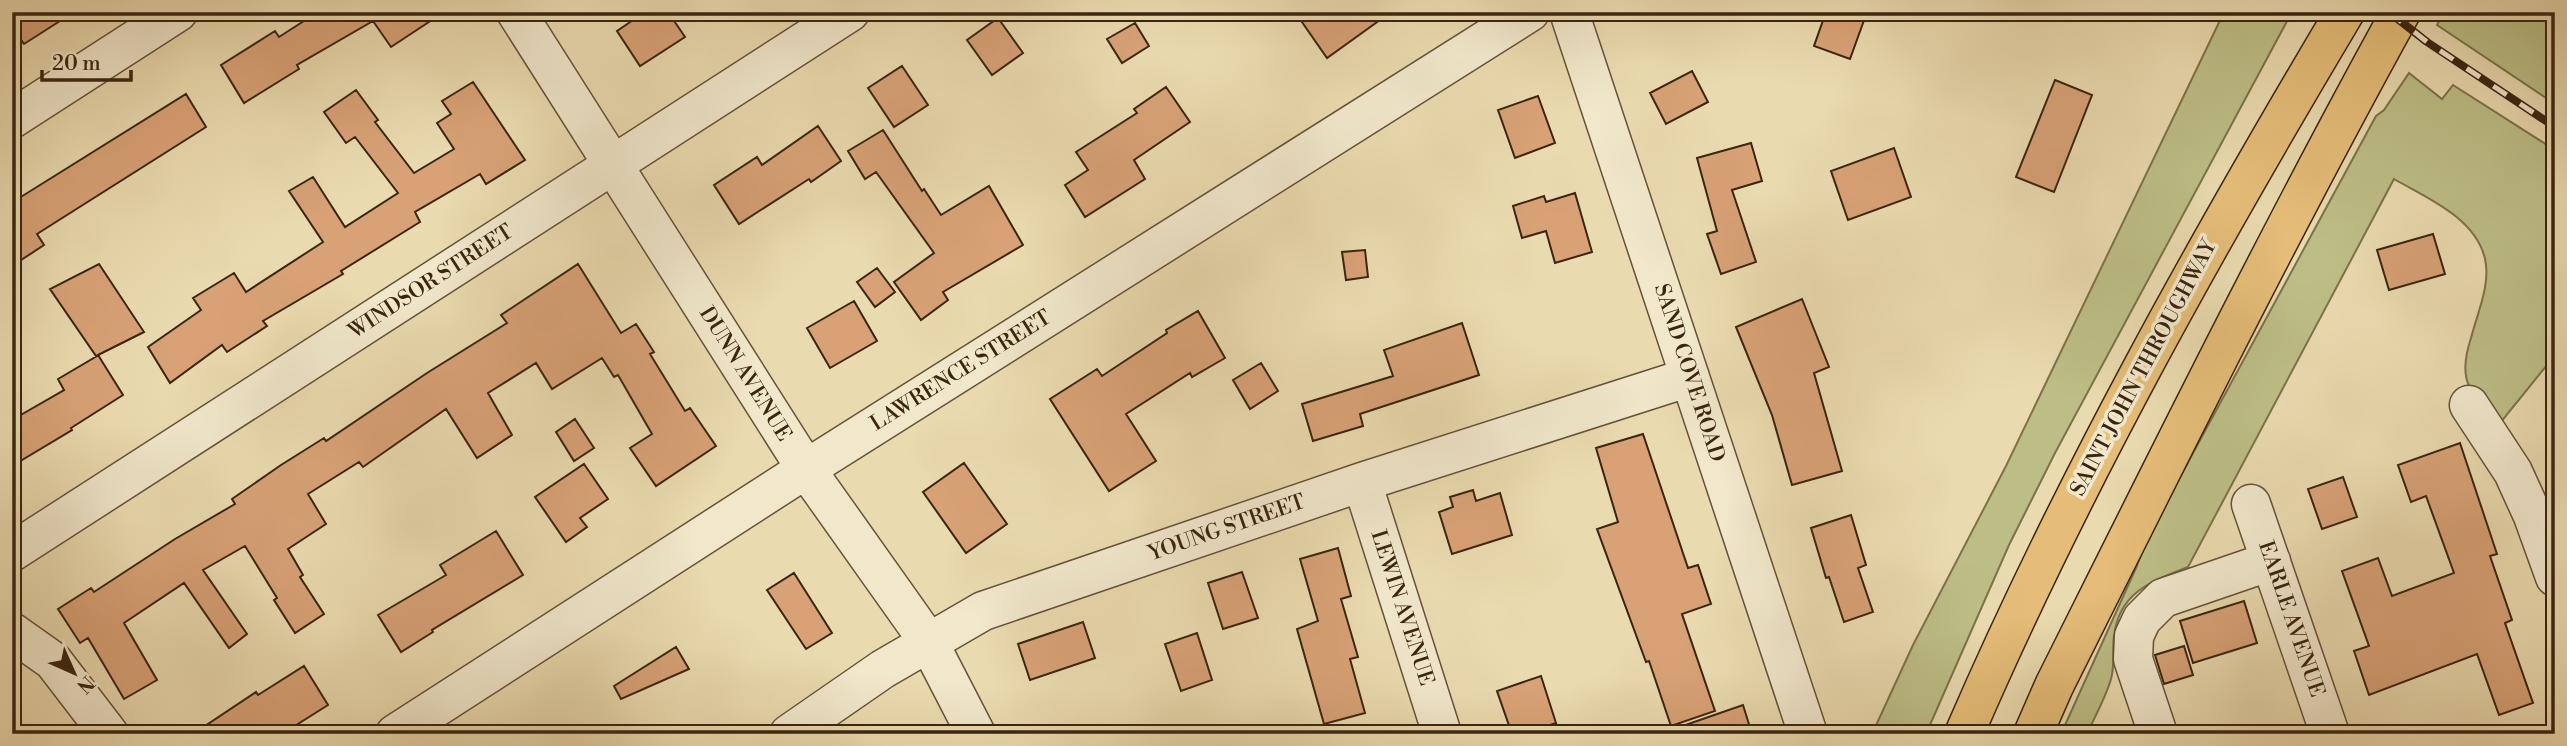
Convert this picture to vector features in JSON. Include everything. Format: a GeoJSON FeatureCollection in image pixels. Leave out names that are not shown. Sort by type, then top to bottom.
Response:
{"type":"FeatureCollection","features":[{"type":"Feature","properties":{"kind":"highway","name":"SAINT JOHN THROUGHWAY"},"geometry":{"type":"LineString","coordinates":[[1964,734],[2055,533],[2157,340],[2344,12]]}},
{"type":"Feature","properties":{"kind":"highway"},"geometry":{"type":"LineString","coordinates":[[2033,734],[2054,686],[2217,363],[2354,96],[2401,12]]}},
{"type":"Feature","properties":{"kind":"street"},"geometry":{"type":"LineString","coordinates":[[12,119],[178,12]]}},
{"type":"Feature","properties":{"kind":"street","name":"DUNN AVENUE"},"geometry":{"type":"LineString","coordinates":[[516,12],[806,469],[928,640],[976,734]]}},
{"type":"Feature","properties":{"kind":"street","name":"WINDSOR STREET"},"geometry":{"type":"LineString","coordinates":[[12,552],[850,12]]}},
{"type":"Feature","properties":{"kind":"street","name":"LAWRENCE STREET"},"geometry":{"type":"LineString","coordinates":[[396,734],[806,469],[1530,12]]}},
{"type":"Feature","properties":{"kind":"street","name":"SAND COVE ROAD"},"geometry":{"type":"LineString","coordinates":[[1569,12],[1808,734]]}},
{"type":"Feature","properties":{"kind":"street","name":"YOUNG STREET"},"geometry":{"type":"LineString","coordinates":[[789,734],[928,640],[983,611],[1362,482],[1690,377]]}},
{"type":"Feature","properties":{"kind":"street"},"geometry":{"type":"LineString","coordinates":[[2469,405],[2513,472],[2533,516],[2555,577]]}},
{"type":"Feature","properties":{"kind":"street","name":"LEWIN AVENUE"},"geometry":{"type":"LineString","coordinates":[[1362,482],[1443,734]]}},
{"type":"Feature","properties":{"kind":"street","name":"EARLE AVENUE"},"geometry":{"type":"LineString","coordinates":[[2252,504],[2330,734]]}},
{"type":"Feature","properties":{"kind":"street"},"geometry":{"type":"LineString","coordinates":[[2158,734],[2133,659],[2134,636],[2142,618],[2163,598],[2271,561]]}},
{"type":"Feature","properties":{"kind":"street"},"geometry":{"type":"LineString","coordinates":[[12,632],[53,661],[109,734]]}},
{"type":"Feature","properties":{"kind":"green space"},"geometry":{"type":"Polygon","coordinates":[[[2224,12],[2292,12],[2055,453],[2009,545],[1926,734],[1872,734],[1913,645],[2006,466],[2224,12]]]}},
{"type":"Feature","properties":{"kind":"green space"},"geometry":{"type":"Polygon","coordinates":[[[2444,12],[2555,12],[2555,104],[2437,25],[2444,12]]]}},
{"type":"Feature","properties":{"kind":"green space"},"geometry":{"type":"Polygon","coordinates":[[[2409,73],[2442,99],[2453,85],[2555,150],[2555,355],[2501,422],[2480,401],[2469,386],[2465,368],[2486,279],[2485,259],[2480,245],[2472,232],[2448,211],[2394,179],[2188,567],[2150,583],[2130,599],[2117,621],[2109,686],[2087,734],[2061,734],[2148,536],[2376,116],[2384,110],[2409,73]]]}},
{"type":"Feature","properties":{"kind":"building"},"geometry":{"type":"Polygon","coordinates":[[[12,12],[74,12],[24,44],[12,27],[12,12]]]}},
{"type":"Feature","properties":{"kind":"building"},"geometry":{"type":"Polygon","coordinates":[[[318,12],[444,12],[391,47],[373,21],[297,65],[299,69],[244,103],[221,65],[275,31],[279,37],[318,12]]]}},
{"type":"Feature","properties":{"kind":"building"},"geometry":{"type":"Polygon","coordinates":[[[645,12],[668,12],[685,37],[640,66],[617,31],[645,12]]]}},
{"type":"Feature","properties":{"kind":"building"},"geometry":{"type":"Polygon","coordinates":[[[1295,12],[1391,12],[1327,58],[1295,12]]]}},
{"type":"Feature","properties":{"kind":"building"},"geometry":{"type":"Polygon","coordinates":[[[1826,12],[1867,12],[1850,59],[1814,46],[1826,12]]]}},
{"type":"Feature","properties":{"kind":"building"},"geometry":{"type":"Polygon","coordinates":[[[998,18],[1023,53],[992,75],[967,40],[998,18]]]}},
{"type":"Feature","properties":{"kind":"building"},"geometry":{"type":"Polygon","coordinates":[[[1135,23],[1149,46],[1122,63],[1107,39],[1135,23]]]}},
{"type":"Feature","properties":{"kind":"building"},"geometry":{"type":"Polygon","coordinates":[[[902,66],[928,105],[894,127],[868,88],[902,66]]]}},
{"type":"Feature","properties":{"kind":"building"},"geometry":{"type":"Polygon","coordinates":[[[1692,71],[1708,102],[1666,124],[1650,93],[1692,71]]]}},
{"type":"Feature","properties":{"kind":"building"},"geometry":{"type":"Polygon","coordinates":[[[2055,80],[2092,95],[2054,192],[2016,177],[2055,80]]]}},
{"type":"Feature","properties":{"kind":"building"},"geometry":{"type":"Polygon","coordinates":[[[473,82],[525,160],[486,184],[480,174],[415,212],[420,222],[341,271],[343,274],[263,321],[267,326],[227,352],[222,345],[170,383],[148,347],[201,310],[193,298],[234,273],[246,292],[323,242],[289,191],[313,177],[345,227],[398,193],[355,137],[346,143],[324,112],[356,90],[378,120],[375,122],[414,173],[454,149],[437,123],[451,114],[442,101],[473,82]]]}},
{"type":"Feature","properties":{"kind":"building"},"geometry":{"type":"Polygon","coordinates":[[[1166,87],[1190,122],[1134,160],[1145,179],[1085,217],[1065,185],[1088,170],[1076,152],[1137,113],[1134,109],[1166,87]]]}},
{"type":"Feature","properties":{"kind":"building"},"geometry":{"type":"Polygon","coordinates":[[[186,94],[206,127],[37,234],[44,245],[12,266],[12,194],[16,200],[186,94]]]}},
{"type":"Feature","properties":{"kind":"building"},"geometry":{"type":"Polygon","coordinates":[[[1538,96],[1555,143],[1515,158],[1498,110],[1538,96]]]}},
{"type":"Feature","properties":{"kind":"building"},"geometry":{"type":"Polygon","coordinates":[[[818,126],[841,161],[811,182],[809,179],[739,224],[714,185],[757,157],[762,165],[818,126]]]}},
{"type":"Feature","properties":{"kind":"building"},"geometry":{"type":"Polygon","coordinates":[[[883,130],[922,191],[924,189],[941,215],[989,186],[1023,245],[943,292],[948,300],[921,320],[894,282],[934,253],[876,172],[865,179],[848,151],[883,130]]]}},
{"type":"Feature","properties":{"kind":"building"},"geometry":{"type":"Polygon","coordinates":[[[1751,143],[1762,181],[1732,190],[1756,262],[1721,274],[1707,234],[1717,231],[1697,158],[1751,143]]]}},
{"type":"Feature","properties":{"kind":"building"},"geometry":{"type":"Polygon","coordinates":[[[1894,148],[1911,197],[1848,220],[1831,171],[1894,148]]]}},
{"type":"Feature","properties":{"kind":"building"},"geometry":{"type":"Polygon","coordinates":[[[1575,193],[1592,252],[1555,263],[1546,231],[1522,238],[1513,206],[1544,196],[1546,202],[1575,193]]]}},
{"type":"Feature","properties":{"kind":"building"},"geometry":{"type":"Polygon","coordinates":[[[2433,234],[2445,274],[2389,290],[2377,250],[2433,234]]]}},
{"type":"Feature","properties":{"kind":"building"},"geometry":{"type":"Polygon","coordinates":[[[1365,250],[1368,277],[1346,280],[1342,252],[1365,250]]]}},
{"type":"Feature","properties":{"kind":"building"},"geometry":{"type":"Polygon","coordinates":[[[99,264],[144,332],[98,355],[123,395],[12,466],[12,420],[64,390],[58,379],[97,356],[50,289],[99,264]]]}},
{"type":"Feature","properties":{"kind":"building"},"geometry":{"type":"Polygon","coordinates":[[[578,264],[621,333],[636,324],[654,352],[650,354],[685,411],[690,408],[716,446],[656,486],[630,448],[652,434],[618,375],[614,377],[602,358],[552,389],[536,363],[488,393],[512,435],[477,458],[446,409],[363,467],[359,462],[308,494],[326,524],[288,549],[303,575],[300,577],[324,614],[295,633],[245,546],[203,570],[247,634],[229,648],[184,583],[124,623],[157,680],[124,699],[88,638],[80,643],[58,609],[91,588],[94,592],[235,504],[232,499],[281,465],[324,438],[326,441],[507,323],[501,315],[578,264]]]}},
{"type":"Feature","properties":{"kind":"building"},"geometry":{"type":"Polygon","coordinates":[[[877,268],[895,292],[875,307],[857,282],[877,268]]]}},
{"type":"Feature","properties":{"kind":"building"},"geometry":{"type":"Polygon","coordinates":[[[1802,299],[1829,367],[1814,373],[1842,471],[1792,485],[1772,415],[1736,327],[1802,299]]]}},
{"type":"Feature","properties":{"kind":"building"},"geometry":{"type":"Polygon","coordinates":[[[854,301],[877,341],[830,368],[807,328],[854,301]]]}},
{"type":"Feature","properties":{"kind":"building"},"geometry":{"type":"Polygon","coordinates":[[[1198,311],[1225,358],[1192,377],[1190,373],[1126,414],[1156,461],[1109,491],[1050,399],[1097,369],[1102,376],[1167,333],[1166,330],[1198,311]]]}},
{"type":"Feature","properties":{"kind":"building"},"geometry":{"type":"Polygon","coordinates":[[[1462,323],[1479,375],[1360,414],[1363,426],[1313,441],[1302,404],[1393,376],[1384,350],[1462,323]]]}},
{"type":"Feature","properties":{"kind":"building"},"geometry":{"type":"Polygon","coordinates":[[[1261,363],[1278,391],[1250,409],[1233,380],[1261,363]]]}},
{"type":"Feature","properties":{"kind":"building"},"geometry":{"type":"Polygon","coordinates":[[[575,419],[594,448],[574,461],[556,432],[575,419]]]}},
{"type":"Feature","properties":{"kind":"building"},"geometry":{"type":"Polygon","coordinates":[[[1643,434],[1688,568],[1698,565],[1711,604],[1682,614],[1715,711],[1671,726],[1649,661],[1646,662],[1597,529],[1618,522],[1596,448],[1643,434]]]}},
{"type":"Feature","properties":{"kind":"building"},"geometry":{"type":"Polygon","coordinates":[[[2460,443],[2497,554],[2490,556],[2512,620],[2505,623],[2533,703],[2499,715],[2477,654],[2369,695],[2354,651],[2369,646],[2342,571],[2378,558],[2392,596],[2454,573],[2426,496],[2411,502],[2398,465],[2460,443]]]}},
{"type":"Feature","properties":{"kind":"building"},"geometry":{"type":"Polygon","coordinates":[[[964,463],[1007,524],[966,553],[923,492],[964,463]]]}},
{"type":"Feature","properties":{"kind":"building"},"geometry":{"type":"Polygon","coordinates":[[[584,464],[608,499],[580,518],[587,527],[566,542],[535,497],[584,464]]]}},
{"type":"Feature","properties":{"kind":"building"},"geometry":{"type":"Polygon","coordinates":[[[2343,477],[2357,517],[2322,529],[2308,489],[2343,477]]]}},
{"type":"Feature","properties":{"kind":"building"},"geometry":{"type":"Polygon","coordinates":[[[1473,490],[1476,501],[1500,493],[1512,535],[1452,554],[1439,512],[1453,507],[1450,497],[1473,490]]]}},
{"type":"Feature","properties":{"kind":"building"},"geometry":{"type":"Polygon","coordinates":[[[1851,515],[1866,565],[1858,568],[1873,612],[1844,622],[1829,577],[1826,578],[1811,528],[1851,515]]]}},
{"type":"Feature","properties":{"kind":"building"},"geometry":{"type":"Polygon","coordinates":[[[496,531],[523,575],[401,652],[378,615],[446,575],[440,565],[496,531]]]}},
{"type":"Feature","properties":{"kind":"building"},"geometry":{"type":"Polygon","coordinates":[[[1338,548],[1351,596],[1341,599],[1358,657],[1350,659],[1365,713],[1324,724],[1297,629],[1318,621],[1300,559],[1338,548]]]}},
{"type":"Feature","properties":{"kind":"building"},"geometry":{"type":"Polygon","coordinates":[[[1242,572],[1258,618],[1223,629],[1208,583],[1242,572]]]}},
{"type":"Feature","properties":{"kind":"building"},"geometry":{"type":"Polygon","coordinates":[[[794,573],[832,633],[806,649],[767,590],[794,573]]]}},
{"type":"Feature","properties":{"kind":"building"},"geometry":{"type":"Polygon","coordinates":[[[2244,601],[2257,643],[2193,663],[2180,621],[2244,601]]]}},
{"type":"Feature","properties":{"kind":"building"},"geometry":{"type":"Polygon","coordinates":[[[1083,622],[1095,658],[1030,680],[1018,644],[1083,622]]]}},
{"type":"Feature","properties":{"kind":"building"},"geometry":{"type":"Polygon","coordinates":[[[1197,633],[1212,680],[1181,691],[1165,644],[1197,633]]]}},
{"type":"Feature","properties":{"kind":"building"},"geometry":{"type":"Polygon","coordinates":[[[2184,646],[2193,675],[2164,684],[2155,655],[2184,646]]]}},
{"type":"Feature","properties":{"kind":"building"},"geometry":{"type":"Polygon","coordinates":[[[676,647],[689,669],[621,699],[614,686],[676,647]]]}},
{"type":"Feature","properties":{"kind":"building"},"geometry":{"type":"Polygon","coordinates":[[[304,666],[328,705],[282,734],[193,734],[256,692],[258,695],[304,666]]]}},
{"type":"Feature","properties":{"kind":"building"},"geometry":{"type":"Polygon","coordinates":[[[1541,676],[1556,723],[1524,734],[1512,734],[1497,691],[1541,676]]]}},
{"type":"Feature","properties":{"kind":"building"},"geometry":{"type":"Polygon","coordinates":[[[1743,705],[1752,734],[1671,734],[1671,730],[1743,705]]]}},
{"type":"Feature","properties":{"kind":"railway"},"geometry":{"type":"LineString","coordinates":[[2389,12],[2427,42],[2555,127]]}}]}
